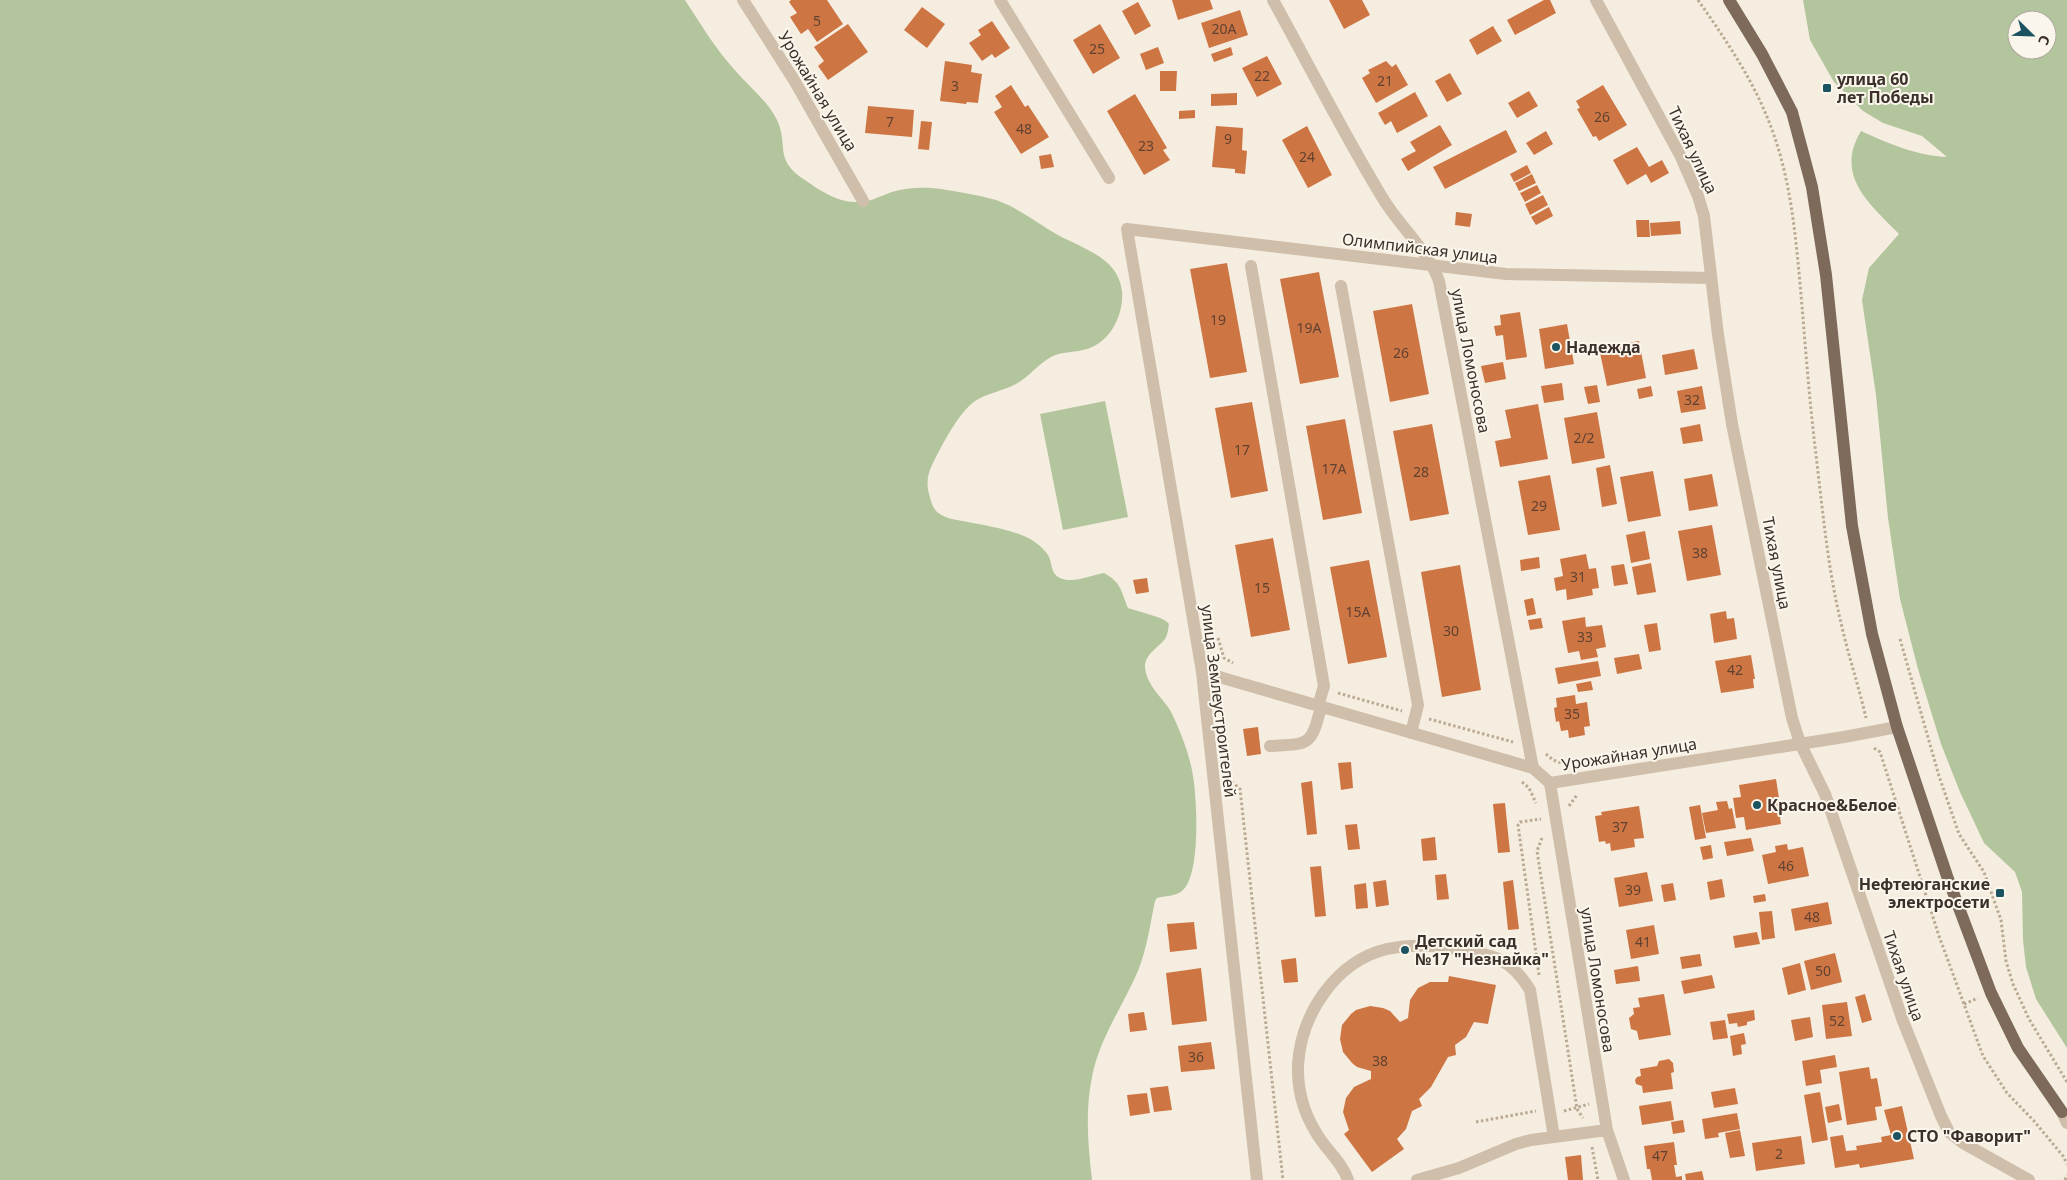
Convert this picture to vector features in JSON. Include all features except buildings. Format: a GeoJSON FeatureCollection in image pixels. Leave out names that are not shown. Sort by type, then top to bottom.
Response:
{"type":"FeatureCollection","features":[{"type":"Feature","properties":{"kind":"main road"},"geometry":{"type":"LineString","coordinates":[[1729,0],[1762,54],[1792,112],[1812,187],[1826,275],[1855,544],[1872,634],[1897,727],[1947,876],[1991,993],[2018,1048],[2065,1118]]}},
{"type":"Feature","properties":{"kind":"street","name":"Урожайная улица"},"geometry":{"type":"LineString","coordinates":[[743,0],[794,80],[863,201]]}},
{"type":"Feature","properties":{"kind":"street"},"geometry":{"type":"LineString","coordinates":[[1000,0],[1109,178]]}},
{"type":"Feature","properties":{"kind":"street","name":"улица Ломоносова"},"geometry":{"type":"LineString","coordinates":[[1274,0],[1382,197],[1434,267],[1443,295],[1533,768]]}},
{"type":"Feature","properties":{"kind":"street","name":"Тихая улица"},"geometry":{"type":"LineString","coordinates":[[1596,0],[1690,176],[1704,216],[1718,335],[1732,424],[1792,718],[1800,743],[1825,794],[1900,1013],[1937,1108],[1949,1132],[1963,1144],[2029,1180]]}},
{"type":"Feature","properties":{"kind":"street","name":"Олимпийская улица"},"geometry":{"type":"LineString","coordinates":[[1127,228],[1434,267],[1546,277],[1711,278]]}},
{"type":"Feature","properties":{"kind":"street","name":"улица Землеустроителей"},"geometry":{"type":"LineString","coordinates":[[1127,228],[1202,672],[1257,1180]]}},
{"type":"Feature","properties":{"kind":"street"},"geometry":{"type":"LineString","coordinates":[[1251,266],[1324,689],[1313,734],[1307,742],[1299,745],[1270,746]]}},
{"type":"Feature","properties":{"kind":"street"},"geometry":{"type":"LineString","coordinates":[[1341,286],[1418,705],[1411,733]]}},
{"type":"Feature","properties":{"kind":"street","name":"Урожайная улица"},"geometry":{"type":"LineString","coordinates":[[1202,672],[1533,768],[1550,783],[1897,727]]}},
{"type":"Feature","properties":{"kind":"street","name":"улица Ломоносова"},"geometry":{"type":"LineString","coordinates":[[1550,783],[1607,1130],[1624,1180]]}},
{"type":"Feature","properties":{"kind":"street"},"geometry":{"type":"LineString","coordinates":[[1348,1180],[1344,1169],[1322,1142],[1309,1121],[1299,1085],[1300,1048],[1305,1028],[1324,992],[1341,975],[1371,954],[1386,949],[1423,945],[1486,954],[1500,958],[1512,966],[1522,977],[1530,990],[1554,1137]]}},
{"type":"Feature","properties":{"kind":"street"},"geometry":{"type":"LineString","coordinates":[[1417,1180],[1459,1168],[1516,1144],[1607,1130]]}},
{"type":"Feature","properties":{"kind":"path"},"geometry":{"type":"LineString","coordinates":[[1698,0],[1734,53],[1754,89],[1771,127],[1789,190],[1795,228],[1816,453],[1830,564],[1842,627],[1860,690],[1869,733],[1874,748],[1880,752],[1939,936],[1984,1056],[2007,1093],[2040,1128],[2063,1156],[2067,1164]]}},
{"type":"Feature","properties":{"kind":"path"},"geometry":{"type":"LineString","coordinates":[[1218,638],[1224,658],[1242,666]]}},
{"type":"Feature","properties":{"kind":"path"},"geometry":{"type":"LineString","coordinates":[[1900,639],[1923,724],[1956,826],[1959,834],[1984,872],[2000,920],[2006,961],[2013,984],[2029,1019],[2067,1082]]}},
{"type":"Feature","properties":{"kind":"path"},"geometry":{"type":"LineString","coordinates":[[1324,689],[1511,742]]}},
{"type":"Feature","properties":{"kind":"path"},"geometry":{"type":"LineString","coordinates":[[1542,750],[1553,760],[1572,765]]}},
{"type":"Feature","properties":{"kind":"path"},"geometry":{"type":"LineString","coordinates":[[1228,777],[1240,789],[1283,1180]]}},
{"type":"Feature","properties":{"kind":"path"},"geometry":{"type":"LineString","coordinates":[[1517,779],[1529,788],[1533,795],[1540,827]]}},
{"type":"Feature","properties":{"kind":"path"},"geometry":{"type":"LineString","coordinates":[[1569,815],[1568,806],[1578,794]]}},
{"type":"Feature","properties":{"kind":"path"},"geometry":{"type":"LineString","coordinates":[[1529,821],[1520,822],[1518,825],[1540,983]]}},
{"type":"Feature","properties":{"kind":"path"},"geometry":{"type":"LineString","coordinates":[[1476,1122],[1538,1110],[1567,1111],[1577,1108],[1537,851],[1543,841],[1541,834]]}},
{"type":"Feature","properties":{"kind":"path"},"geometry":{"type":"LineString","coordinates":[[2065,1180],[2067,1175]]}},
{"type":"Feature","properties":{"kind":"green space"},"geometry":{"type":"Polygon","coordinates":[[[0,0],[685,0],[720,52],[772,111],[780,128],[783,151],[789,165],[816,188],[835,198],[855,202],[870,200],[898,190],[910,188],[935,188],[996,200],[1015,208],[1095,254],[1109,265],[1120,281],[1122,301],[1117,319],[1107,336],[1092,347],[1051,357],[1016,384],[975,401],[962,414],[950,431],[932,465],[928,481],[932,503],[940,514],[952,519],[1009,531],[1032,540],[1050,558],[1055,574],[1065,580],[1076,580],[1104,573],[1110,576],[1117,584],[1128,608],[1157,617],[1167,621],[1169,624],[1165,639],[1147,658],[1145,667],[1151,685],[1171,712],[1190,761],[1196,802],[1195,854],[1188,883],[1182,891],[1157,898],[1155,901],[1146,945],[1138,971],[1095,1063],[1088,1115],[1088,1141],[1092,1180],[0,1180],[0,0]]]}},
{"type":"Feature","properties":{"kind":"green space"},"geometry":{"type":"Polygon","coordinates":[[[1803,0],[2067,0],[2067,1048],[2036,999],[2026,967],[2023,940],[2022,892],[2015,872],[1984,843],[1960,792],[1941,744],[1918,669],[1900,599],[1888,518],[1876,395],[1862,300],[1869,268],[1899,234],[1877,212],[1859,188],[1851,162],[1854,147],[1861,131],[1914,151],[1947,157],[1922,136],[1883,123],[1863,111],[1834,82],[1810,40],[1803,0]]]}},
{"type":"Feature","properties":{"kind":"green space"},"geometry":{"type":"Polygon","coordinates":[[[1105,401],[1128,517],[1063,530],[1040,414],[1105,401]]]}},
{"type":"Feature","properties":{"kind":"place","name":"улица 60 лет Победы"},"geometry":{"type":"Point","coordinates":[1827,88]}},
{"type":"Feature","properties":{"kind":"place","name":"Надежда"},"geometry":{"type":"Point","coordinates":[1556,347]}},
{"type":"Feature","properties":{"kind":"place","name":"Красное&Белое"},"geometry":{"type":"Point","coordinates":[1757,805]}},
{"type":"Feature","properties":{"kind":"place","name":"Нефтеюганские электросети"},"geometry":{"type":"Point","coordinates":[2000,893]}},
{"type":"Feature","properties":{"kind":"place","name":"Детский сад №17 \"Незнайка\""},"geometry":{"type":"Point","coordinates":[1405,950]}},
{"type":"Feature","properties":{"kind":"place","name":"СТО \"Фаворит\""},"geometry":{"type":"Point","coordinates":[1897,1136]}}]}
